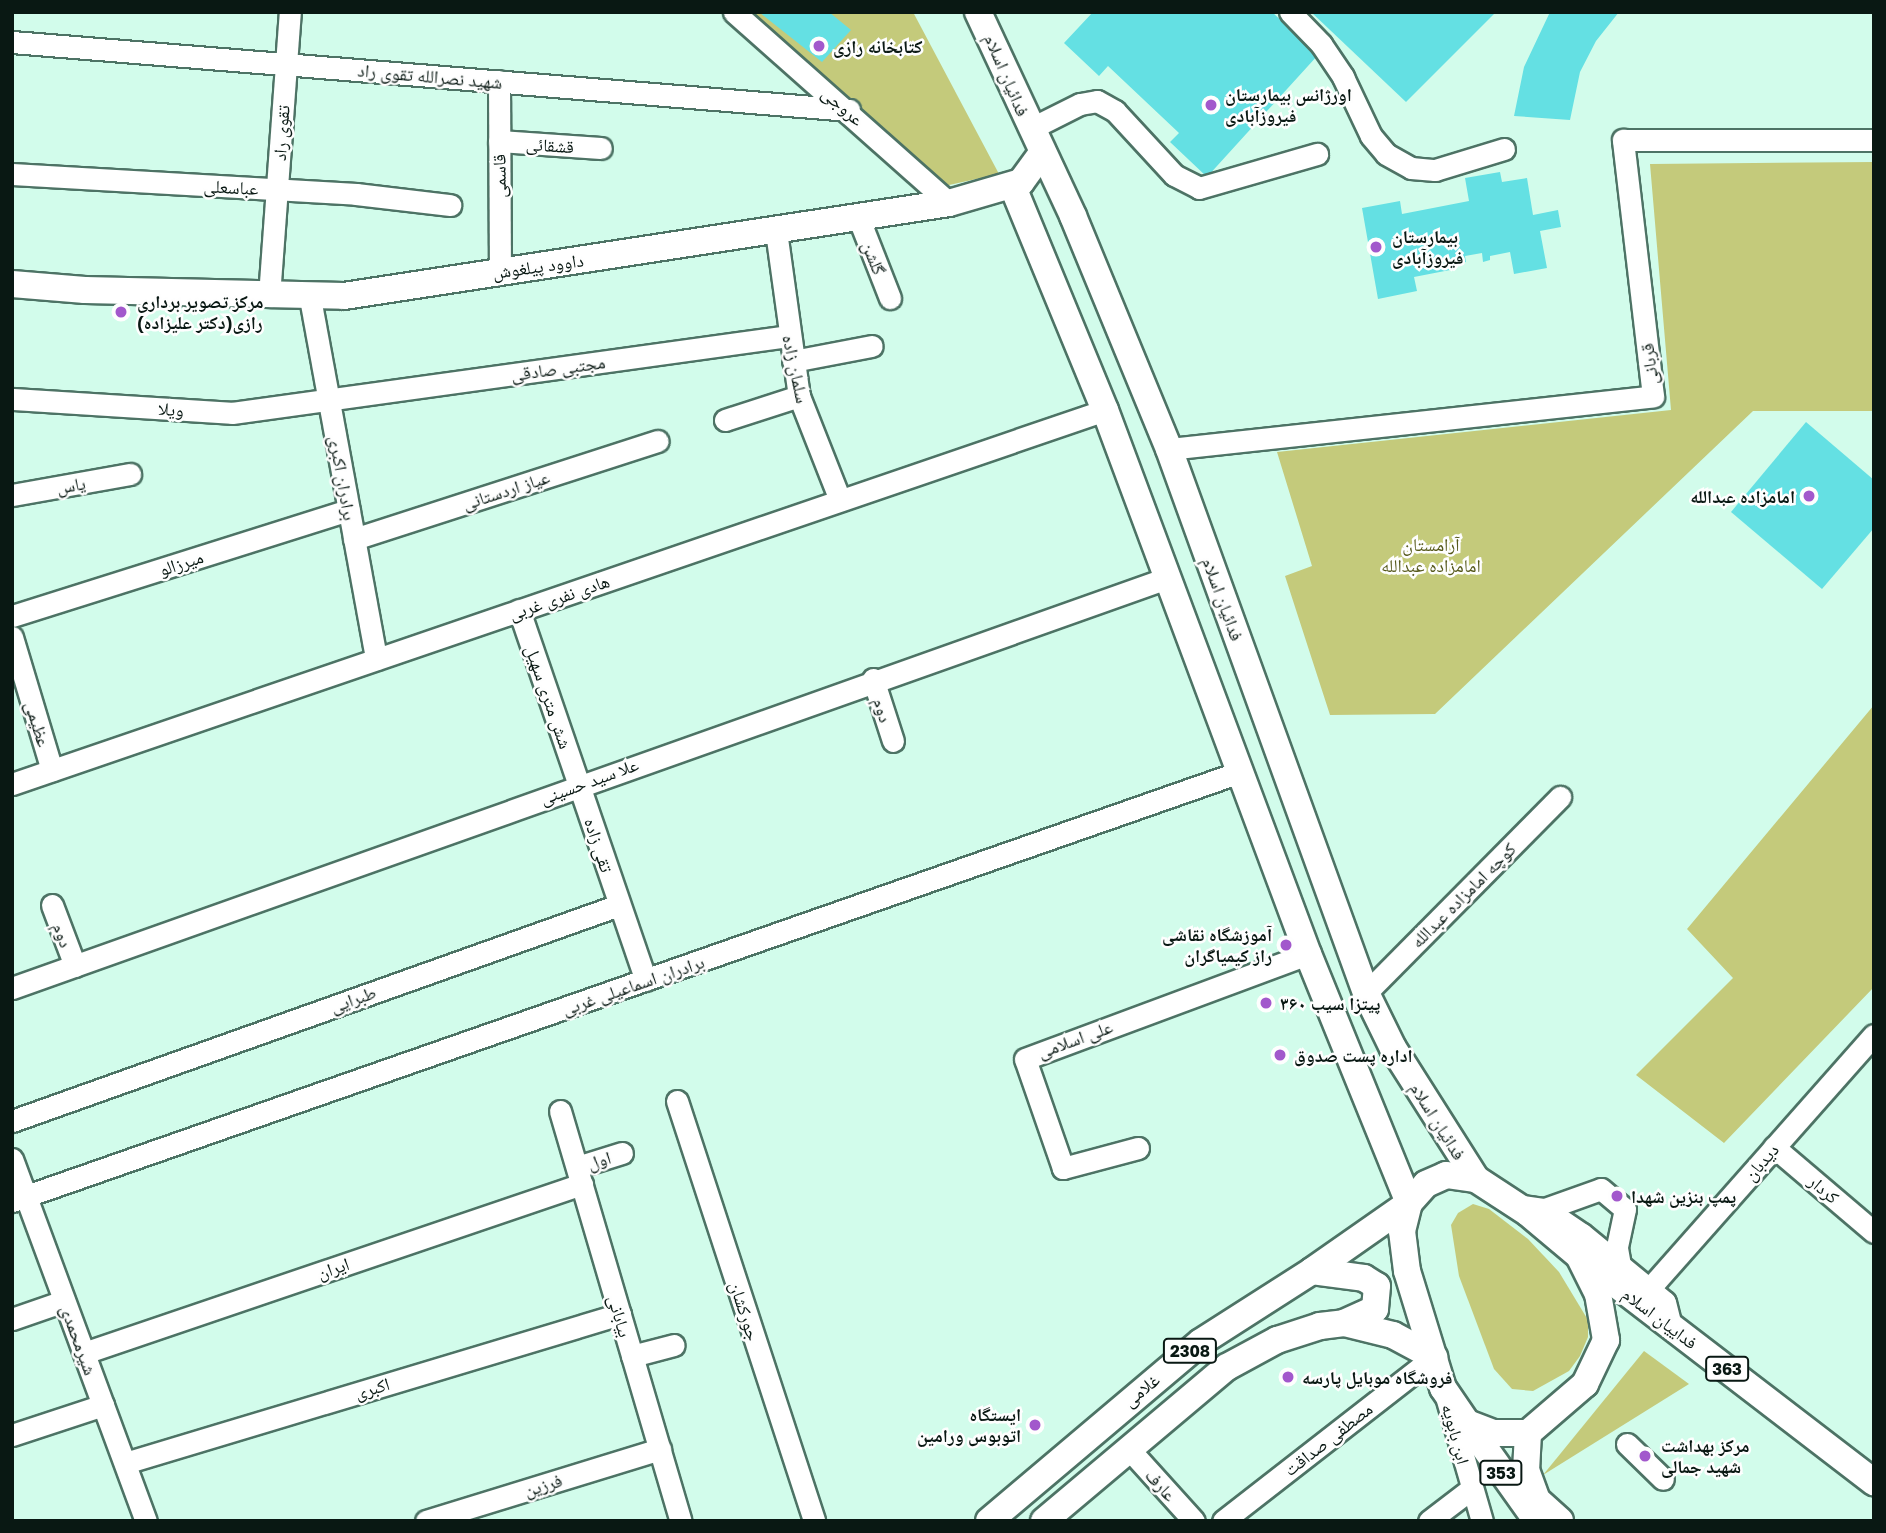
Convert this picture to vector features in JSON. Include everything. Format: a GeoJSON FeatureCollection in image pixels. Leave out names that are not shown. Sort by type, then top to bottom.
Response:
{"type":"FeatureCollection","features":[{"type":"Feature","properties":{"kind":"main road","name":"فدائیان اسلام"},"geometry":{"type":"LineString","coordinates":[[978,12],[1030,129],[1073,216],[1169,449],[1366,993],[1393,1048],[1476,1180]]}},
{"type":"Feature","properties":{"kind":"main road"},"geometry":{"type":"LineString","coordinates":[[1042,153],[1029,176],[1013,187],[1105,410],[1308,954],[1409,1203]]}},
{"type":"Feature","properties":{"kind":"main road","name":"داوود پیلغوش"},"geometry":{"type":"LineString","coordinates":[[12,284],[310,298],[859,219],[949,203],[1013,187]]}},
{"type":"Feature","properties":{"kind":"main road"},"geometry":{"type":"LineString","coordinates":[[1034,237],[1047,214],[1073,216]]}},
{"type":"Feature","properties":{"kind":"main road"},"geometry":{"type":"LineString","coordinates":[[1446,1175],[1476,1180],[1579,1256],[1598,1293],[1606,1340],[1586,1384],[1528,1433],[1493,1433],[1467,1423],[1443,1388],[1407,1271],[1402,1231],[1409,1203],[1426,1184],[1446,1175]]}},
{"type":"Feature","properties":{"kind":"main road","name":"غلامی"},"geometry":{"type":"LineString","coordinates":[[989,1521],[1191,1350],[1312,1271],[1409,1203]]}},
{"type":"Feature","properties":{"kind":"main road","name":"فداییان اسلام"},"geometry":{"type":"LineString","coordinates":[[1579,1256],[1874,1482]]}},
{"type":"Feature","properties":{"kind":"main road"},"geometry":{"type":"LineString","coordinates":[[1312,1271],[1364,1278],[1377,1286],[1375,1309],[1344,1323]]}},
{"type":"Feature","properties":{"kind":"main road","name":"غلامی"},"geometry":{"type":"LineString","coordinates":[[1044,1521],[1227,1367],[1277,1340],[1344,1323],[1393,1335],[1434,1357]]}},
{"type":"Feature","properties":{"kind":"main road","name":"353"},"geometry":{"type":"LineString","coordinates":[[1467,1423],[1537,1521]]}},
{"type":"Feature","properties":{"kind":"main road","name":"353"},"geometry":{"type":"LineString","coordinates":[[1528,1433],[1526,1470],[1537,1500],[1560,1521]]}},
{"type":"Feature","properties":{"kind":"street","name":"تقوی راد"},"geometry":{"type":"LineString","coordinates":[[269,296],[290,12]]}},
{"type":"Feature","properties":{"kind":"street","name":"عروجی"},"geometry":{"type":"LineString","coordinates":[[734,12],[849,110],[949,203]]}},
{"type":"Feature","properties":{"kind":"street"},"geometry":{"type":"LineString","coordinates":[[1290,12],[1321,44],[1343,77],[1371,136],[1386,153],[1411,168],[1436,170],[1504,149]]}},
{"type":"Feature","properties":{"kind":"street","name":"شهید نصرالله تقوی راد"},"geometry":{"type":"LineString","coordinates":[[12,42],[849,110]]}},
{"type":"Feature","properties":{"kind":"street","name":"قاسمی"},"geometry":{"type":"LineString","coordinates":[[499,81],[500,271]]}},
{"type":"Feature","properties":{"kind":"street"},"geometry":{"type":"LineString","coordinates":[[1030,129],[1080,104],[1097,102],[1115,111],[1174,175],[1199,188],[1317,154]]}},
{"type":"Feature","properties":{"kind":"street","name":"قربانی"},"geometry":{"type":"LineString","coordinates":[[1169,449],[1653,396],[1623,140],[1874,140]]}},
{"type":"Feature","properties":{"kind":"street","name":"قشقائی"},"geometry":{"type":"LineString","coordinates":[[499,141],[601,148]]}},
{"type":"Feature","properties":{"kind":"street","name":"عباسعلی"},"geometry":{"type":"LineString","coordinates":[[12,174],[277,190],[450,205]]}},
{"type":"Feature","properties":{"kind":"street","name":"گلشن"},"geometry":{"type":"LineString","coordinates":[[859,219],[890,298]]}},
{"type":"Feature","properties":{"kind":"street","name":"سلمان زاده"},"geometry":{"type":"LineString","coordinates":[[776,231],[788,336],[799,396],[840,500]]}},
{"type":"Feature","properties":{"kind":"street","name":"برادران اکبری"},"geometry":{"type":"LineString","coordinates":[[310,298],[376,659]]}},
{"type":"Feature","properties":{"kind":"street","name":"مجتبی صادقی"},"geometry":{"type":"LineString","coordinates":[[329,400],[788,336]]}},
{"type":"Feature","properties":{"kind":"street"},"geometry":{"type":"LineString","coordinates":[[793,360],[872,346]]}},
{"type":"Feature","properties":{"kind":"street"},"geometry":{"type":"LineString","coordinates":[[724,420],[799,396]]}},
{"type":"Feature","properties":{"kind":"street","name":"ویلا"},"geometry":{"type":"LineString","coordinates":[[12,399],[232,413],[329,400]]}},
{"type":"Feature","properties":{"kind":"street","name":"هادی نفری غربی"},"geometry":{"type":"LineString","coordinates":[[12,784],[1105,410]]}},
{"type":"Feature","properties":{"kind":"street","name":"عیاز اردستانی"},"geometry":{"type":"LineString","coordinates":[[354,538],[658,442]]}},
{"type":"Feature","properties":{"kind":"street","name":"یاس"},"geometry":{"type":"LineString","coordinates":[[12,495],[130,474]]}},
{"type":"Feature","properties":{"kind":"street","name":"میرزالو"},"geometry":{"type":"LineString","coordinates":[[12,616],[349,510]]}},
{"type":"Feature","properties":{"kind":"street","name":"علا سید حسینی"},"geometry":{"type":"LineString","coordinates":[[12,988],[873,679],[1167,578]]}},
{"type":"Feature","properties":{"kind":"street","name":"شش متری سهیل"},"geometry":{"type":"LineString","coordinates":[[519,610],[579,784]]}},
{"type":"Feature","properties":{"kind":"street","name":"عظیمی"},"geometry":{"type":"LineString","coordinates":[[12,638],[52,770]]}},
{"type":"Feature","properties":{"kind":"street","name":"دوم"},"geometry":{"type":"LineString","coordinates":[[873,679],[892,741]]}},
{"type":"Feature","properties":{"kind":"street","name":"برادران اسماعیلی غربی"},"geometry":{"type":"LineString","coordinates":[[19,1199],[1240,772]]}},
{"type":"Feature","properties":{"kind":"street","name":"تقی زاده"},"geometry":{"type":"LineString","coordinates":[[579,784],[619,905]]}},
{"type":"Feature","properties":{"kind":"street","name":"کوچه امامزاده عبدالله"},"geometry":{"type":"LineString","coordinates":[[1366,993],[1560,797]]}},
{"type":"Feature","properties":{"kind":"street","name":"دوم"},"geometry":{"type":"LineString","coordinates":[[52,905],[75,966]]}},
{"type":"Feature","properties":{"kind":"street"},"geometry":{"type":"LineString","coordinates":[[619,905],[646,980]]}},
{"type":"Feature","properties":{"kind":"street","name":"طبرایی"},"geometry":{"type":"LineString","coordinates":[[12,1121],[619,905]]}},
{"type":"Feature","properties":{"kind":"street","name":"علی اسلامی"},"geometry":{"type":"LineString","coordinates":[[1138,1148],[1063,1168],[1025,1059],[1308,954]]}},
{"type":"Feature","properties":{"kind":"street","name":"دیدبان"},"geometry":{"type":"LineString","coordinates":[[1649,1289],[1872,1041]]}},
{"type":"Feature","properties":{"kind":"street","name":"جورکشان"},"geometry":{"type":"LineString","coordinates":[[677,1101],[814,1521]]}},
{"type":"Feature","properties":{"kind":"street","name":"بیابانی"},"geometry":{"type":"LineString","coordinates":[[560,1111],[681,1521]]}},
{"type":"Feature","properties":{"kind":"street","name":"کردار"},"geometry":{"type":"LineString","coordinates":[[1774,1147],[1874,1231]]}},
{"type":"Feature","properties":{"kind":"street","name":"اول"},"geometry":{"type":"LineString","coordinates":[[579,1176],[622,1153]]}},
{"type":"Feature","properties":{"kind":"street","name":"شیرمحمدی"},"geometry":{"type":"LineString","coordinates":[[12,1159],[19,1199],[64,1301],[146,1521]]}},
{"type":"Feature","properties":{"kind":"street","name":"ایران"},"geometry":{"type":"LineString","coordinates":[[84,1353],[579,1176]]}},
{"type":"Feature","properties":{"kind":"street"},"geometry":{"type":"LineString","coordinates":[[1545,1209],[1601,1189],[1625,1209],[1617,1248],[1620,1265]]}},
{"type":"Feature","properties":{"kind":"street"},"geometry":{"type":"LineString","coordinates":[[1512,1204],[1545,1209],[1620,1265],[1665,1302],[1671,1326]]}},
{"type":"Feature","properties":{"kind":"street"},"geometry":{"type":"LineString","coordinates":[[12,1319],[64,1301]]}},
{"type":"Feature","properties":{"kind":"street","name":"اکبری"},"geometry":{"type":"LineString","coordinates":[[125,1463],[620,1314]]}},
{"type":"Feature","properties":{"kind":"street"},"geometry":{"type":"LineString","coordinates":[[632,1356],[674,1345]]}},
{"type":"Feature","properties":{"kind":"street","name":"مصطفی صداقت"},"geometry":{"type":"LineString","coordinates":[[1223,1521],[1434,1357]]}},
{"type":"Feature","properties":{"kind":"street","name":"ابن بابویه"},"geometry":{"type":"LineString","coordinates":[[1443,1388],[1482,1521]]}},
{"type":"Feature","properties":{"kind":"street"},"geometry":{"type":"LineString","coordinates":[[12,1435],[103,1405]]}},
{"type":"Feature","properties":{"kind":"street"},"geometry":{"type":"LineString","coordinates":[[1627,1444],[1663,1479]]}},
{"type":"Feature","properties":{"kind":"street","name":"عارف"},"geometry":{"type":"LineString","coordinates":[[1128,1448],[1194,1521]]}},
{"type":"Feature","properties":{"kind":"street","name":"فرزین"},"geometry":{"type":"LineString","coordinates":[[426,1521],[660,1449]]}},
{"type":"Feature","properties":{"kind":"street"},"geometry":{"type":"LineString","coordinates":[[1429,1521],[1471,1489]]}},
{"type":"Feature","properties":{"kind":"green space"},"geometry":{"type":"Polygon","coordinates":[[[750,12],[913,12],[999,174],[940,187],[750,12]]]}},
{"type":"Feature","properties":{"kind":"green space","name":"آرامستان امامزاده عبدالله"},"geometry":{"type":"Polygon","coordinates":[[[1874,162],[1874,411],[1753,411],[1435,714],[1330,715],[1285,576],[1312,566],[1277,452],[1671,410],[1650,164],[1874,162]]]}},
{"type":"Feature","properties":{"kind":"green space"},"geometry":{"type":"Polygon","coordinates":[[[1874,705],[1874,987],[1724,1143],[1636,1075],[1733,978],[1687,929],[1874,705]]]}},
{"type":"Feature","properties":{"kind":"green space"},"geometry":{"type":"Polygon","coordinates":[[[1473,1204],[1489,1209],[1528,1239],[1559,1272],[1588,1320],[1588,1337],[1580,1356],[1569,1371],[1533,1391],[1512,1389],[1494,1369],[1459,1276],[1451,1225],[1458,1213],[1473,1204]]]}},
{"type":"Feature","properties":{"kind":"green space"},"geometry":{"type":"Polygon","coordinates":[[[1644,1351],[1689,1384],[1543,1475],[1644,1351]]]}},
{"type":"Feature","properties":{"kind":"building","name":"کتابخانه رازی"},"geometry":{"type":"Polygon","coordinates":[[[759,12],[829,12],[851,30],[822,62],[759,12]]]}},
{"type":"Feature","properties":{"kind":"building","name":"اورژانس بیمارستان فیروزآبادی"},"geometry":{"type":"Polygon","coordinates":[[[1093,12],[1272,12],[1318,55],[1207,177],[1170,142],[1179,133],[1108,66],[1099,76],[1064,43],[1093,12]]]}},
{"type":"Feature","properties":{"kind":"building"},"geometry":{"type":"Polygon","coordinates":[[[1311,12],[1496,12],[1406,102],[1311,12]]]}},
{"type":"Feature","properties":{"kind":"building"},"geometry":{"type":"Polygon","coordinates":[[[1550,12],[1619,12],[1596,41],[1580,72],[1570,120],[1514,116],[1524,67],[1550,12]]]}},
{"type":"Feature","properties":{"kind":"building"},"geometry":{"type":"Polygon","coordinates":[[[1500,172],[1502,182],[1527,178],[1533,215],[1558,210],[1561,227],[1540,231],[1547,268],[1514,274],[1510,252],[1490,256],[1490,260],[1483,262],[1482,253],[1465,256],[1466,262],[1449,265],[1450,270],[1414,277],[1417,291],[1378,299],[1362,208],[1400,201],[1402,214],[1469,201],[1465,178],[1500,172]]]}},
{"type":"Feature","properties":{"kind":"building","name":"امامزاده عبدالله"},"geometry":{"type":"Polygon","coordinates":[[[1806,422],[1874,480],[1874,528],[1822,589],[1731,512],[1806,422]]]}},
{"type":"Feature","properties":{"kind":"place","name":"کتابخانه رازی"},"geometry":{"type":"Point","coordinates":[819,46]}},
{"type":"Feature","properties":{"kind":"place","name":"اورژانس بیمارستان فیروزآبادی"},"geometry":{"type":"Point","coordinates":[1211,105]}},
{"type":"Feature","properties":{"kind":"place","name":"بیمارستان فیروزآبادی"},"geometry":{"type":"Point","coordinates":[1376,247]}},
{"type":"Feature","properties":{"kind":"place","name":"مرکز تصویر برداری رازی(دکتر علیزاده)"},"geometry":{"type":"Point","coordinates":[121,312]}},
{"type":"Feature","properties":{"kind":"place","name":"امامزاده عبدالله"},"geometry":{"type":"Point","coordinates":[1809,496]}},
{"type":"Feature","properties":{"kind":"place","name":"آموزشگاه نقاشی راز کیمیاگران"},"geometry":{"type":"Point","coordinates":[1286,945]}},
{"type":"Feature","properties":{"kind":"place","name":"پیتزا سیب ۳۶۰"},"geometry":{"type":"Point","coordinates":[1266,1003]}},
{"type":"Feature","properties":{"kind":"place","name":"اداره پست صدوق"},"geometry":{"type":"Point","coordinates":[1280,1055]}},
{"type":"Feature","properties":{"kind":"place","name":"پمپ بنزین شهدا"},"geometry":{"type":"Point","coordinates":[1617,1196]}},
{"type":"Feature","properties":{"kind":"place","name":"فروشگاه موبایل پارسه"},"geometry":{"type":"Point","coordinates":[1288,1377]}},
{"type":"Feature","properties":{"kind":"place","name":"ایستگاه اتوبوس ورامین"},"geometry":{"type":"Point","coordinates":[1035,1425]}},
{"type":"Feature","properties":{"kind":"place","name":"مرکز بهداشت شهید جمالی"},"geometry":{"type":"Point","coordinates":[1645,1456]}}]}
